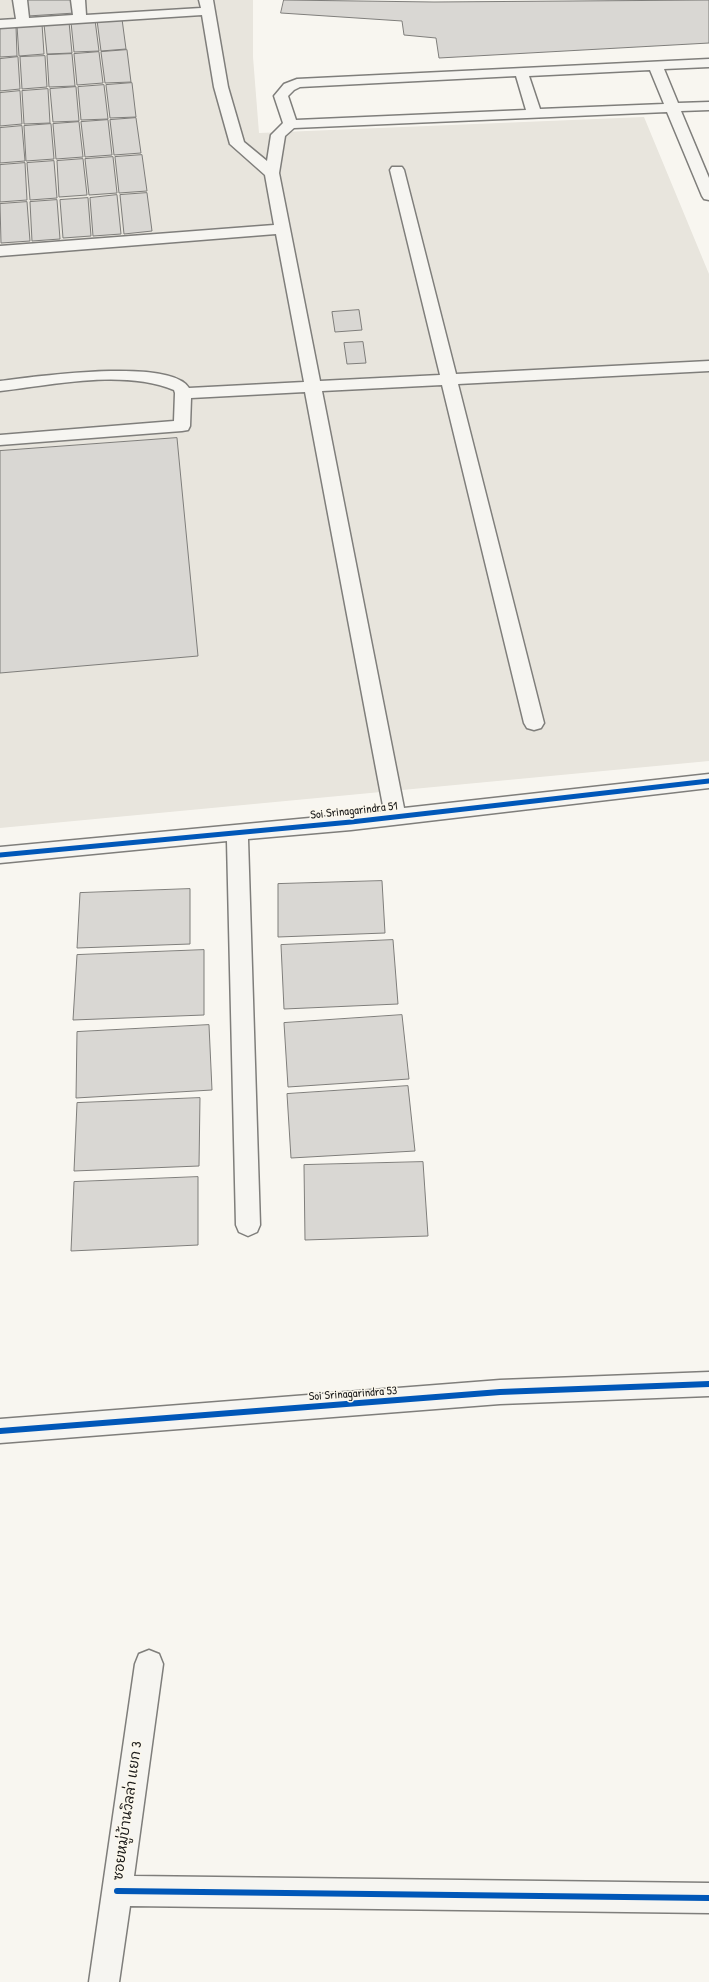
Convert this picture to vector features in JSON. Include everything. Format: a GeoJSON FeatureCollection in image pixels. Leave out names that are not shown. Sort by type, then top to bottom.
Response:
{"type":"FeatureCollection","features":[{"type":"Feature","properties":{"kind":"street"},"geometry":{"type":"LineString","coordinates":[[20,0],[23,23]]}},
{"type":"Feature","properties":{"kind":"street"},"geometry":{"type":"LineString","coordinates":[[78,0],[80,19]]}},
{"type":"Feature","properties":{"kind":"street"},"geometry":{"type":"LineString","coordinates":[[0,24],[80,19],[207,5],[221,86],[237,144],[272,173]]}},
{"type":"Feature","properties":{"kind":"street"},"geometry":{"type":"LineString","coordinates":[[290,124],[281,96],[284,90],[297,83],[654,65],[709,64]]}},
{"type":"Feature","properties":{"kind":"street"},"geometry":{"type":"LineString","coordinates":[[654,65],[709,196]]}},
{"type":"Feature","properties":{"kind":"street"},"geometry":{"type":"LineString","coordinates":[[521,72],[534,113]]}},
{"type":"Feature","properties":{"kind":"street"},"geometry":{"type":"LineString","coordinates":[[395,817],[272,173],[278,134],[290,124],[709,106]]}},
{"type":"Feature","properties":{"kind":"street"},"geometry":{"type":"LineString","coordinates":[[397,170],[450,378],[534,723]]}},
{"type":"Feature","properties":{"kind":"street"},"geometry":{"type":"LineString","coordinates":[[0,252],[283,229]]}},
{"type":"Feature","properties":{"kind":"street"},"geometry":{"type":"LineString","coordinates":[[183,392],[709,366]]}},
{"type":"Feature","properties":{"kind":"street"},"geometry":{"type":"LineString","coordinates":[[0,386],[93,377],[137,376],[162,379],[181,387],[183,392],[182,426],[0,440]]}},
{"type":"Feature","properties":{"kind":"street","name":"Soi Srinagarindra 51"},"geometry":{"type":"LineString","coordinates":[[0,855],[395,817],[709,781]]}},
{"type":"Feature","properties":{"kind":"street"},"geometry":{"type":"LineString","coordinates":[[237,832],[248,1225]]}},
{"type":"Feature","properties":{"kind":"street","name":"Soi Srinagarindra 53"},"geometry":{"type":"LineString","coordinates":[[0,1431],[500,1392],[709,1384]]}},
{"type":"Feature","properties":{"kind":"street","name":"ซอยหมู่บ้านวิลล่า แยก 3"},"geometry":{"type":"LineString","coordinates":[[104,1982],[149,1664]]}},
{"type":"Feature","properties":{"kind":"street"},"geometry":{"type":"LineString","coordinates":[[117,1891],[709,1898]]}},
{"type":"Feature","properties":{"kind":"shaded area"},"geometry":{"type":"Polygon","coordinates":[[[0,0],[253,0],[253,57],[259,133],[644,117],[709,274],[709,761],[0,828],[0,0]]]}},
{"type":"Feature","properties":{"kind":"building"},"geometry":{"type":"Polygon","coordinates":[[[26,0],[74,0],[75,13],[28,16],[26,0]]]}},
{"type":"Feature","properties":{"kind":"building"},"geometry":{"type":"Polygon","coordinates":[[[284,0],[434,2],[709,0],[709,43],[439,58],[436,38],[404,35],[402,21],[281,13],[284,0]]]}},
{"type":"Feature","properties":{"kind":"building"},"geometry":{"type":"Polygon","coordinates":[[[122,19],[126,49],[101,51],[97,20],[122,19]]]}},
{"type":"Feature","properties":{"kind":"building"},"geometry":{"type":"Polygon","coordinates":[[[95,20],[99,51],[74,52],[71,22],[95,20]]]}},
{"type":"Feature","properties":{"kind":"building"},"geometry":{"type":"Polygon","coordinates":[[[69,22],[72,53],[47,54],[44,24],[69,22]]]}},
{"type":"Feature","properties":{"kind":"building"},"geometry":{"type":"Polygon","coordinates":[[[42,24],[44,54],[19,56],[17,26],[42,24]]]}},
{"type":"Feature","properties":{"kind":"building"},"geometry":{"type":"Polygon","coordinates":[[[16,26],[17,56],[0,57],[0,27],[16,26]]]}},
{"type":"Feature","properties":{"kind":"building"},"geometry":{"type":"Polygon","coordinates":[[[127,50],[131,82],[105,83],[101,52],[127,50]]]}},
{"type":"Feature","properties":{"kind":"building"},"geometry":{"type":"Polygon","coordinates":[[[99,52],[103,83],[77,85],[74,54],[99,52]]]}},
{"type":"Feature","properties":{"kind":"building"},"geometry":{"type":"Polygon","coordinates":[[[72,54],[75,86],[49,87],[47,55],[72,54]]]}},
{"type":"Feature","properties":{"kind":"building"},"geometry":{"type":"Polygon","coordinates":[[[45,56],[47,87],[22,89],[20,57],[45,56]]]}},
{"type":"Feature","properties":{"kind":"building"},"geometry":{"type":"Polygon","coordinates":[[[18,57],[20,89],[0,91],[0,59],[18,57]]]}},
{"type":"Feature","properties":{"kind":"building"},"geometry":{"type":"Polygon","coordinates":[[[132,83],[136,117],[110,118],[106,85],[132,83]]]}},
{"type":"Feature","properties":{"kind":"building"},"geometry":{"type":"Polygon","coordinates":[[[104,85],[108,119],[81,120],[78,87],[104,85]]]}},
{"type":"Feature","properties":{"kind":"building"},"geometry":{"type":"Polygon","coordinates":[[[76,87],[79,121],[53,122],[50,89],[76,87]]]}},
{"type":"Feature","properties":{"kind":"building"},"geometry":{"type":"Polygon","coordinates":[[[48,89],[50,123],[24,124],[22,91],[48,89]]]}},
{"type":"Feature","properties":{"kind":"building"},"geometry":{"type":"Polygon","coordinates":[[[20,91],[22,124],[0,126],[0,93],[20,91]]]}},
{"type":"Feature","properties":{"kind":"building"},"geometry":{"type":"Polygon","coordinates":[[[136,118],[141,153],[114,155],[110,120],[136,118]]]}},
{"type":"Feature","properties":{"kind":"building"},"geometry":{"type":"Polygon","coordinates":[[[108,120],[112,155],[85,157],[81,122],[108,120]]]}},
{"type":"Feature","properties":{"kind":"building"},"geometry":{"type":"Polygon","coordinates":[[[79,122],[83,157],[56,159],[53,124],[79,122]]]}},
{"type":"Feature","properties":{"kind":"building"},"geometry":{"type":"Polygon","coordinates":[[[51,124],[54,159],[26,161],[24,126],[51,124]]]}},
{"type":"Feature","properties":{"kind":"building"},"geometry":{"type":"Polygon","coordinates":[[[22,126],[25,161],[0,163],[0,128],[22,126]]]}},
{"type":"Feature","properties":{"kind":"building"},"geometry":{"type":"Polygon","coordinates":[[[142,155],[147,191],[119,193],[115,157],[142,155]]]}},
{"type":"Feature","properties":{"kind":"building"},"geometry":{"type":"Polygon","coordinates":[[[113,157],[117,193],[89,195],[85,159],[113,157]]]}},
{"type":"Feature","properties":{"kind":"building"},"geometry":{"type":"Polygon","coordinates":[[[83,159],[87,195],[59,197],[57,161],[83,159]]]}},
{"type":"Feature","properties":{"kind":"building"},"geometry":{"type":"Polygon","coordinates":[[[54,161],[57,198],[30,200],[27,163],[54,161]]]}},
{"type":"Feature","properties":{"kind":"building"},"geometry":{"type":"Polygon","coordinates":[[[25,163],[27,200],[0,202],[0,165],[25,163]]]}},
{"type":"Feature","properties":{"kind":"building"},"geometry":{"type":"Polygon","coordinates":[[[147,193],[152,231],[124,234],[120,195],[147,193]]]}},
{"type":"Feature","properties":{"kind":"building"},"geometry":{"type":"Polygon","coordinates":[[[117,195],[121,234],[93,236],[90,198],[117,195]]]}},
{"type":"Feature","properties":{"kind":"building"},"geometry":{"type":"Polygon","coordinates":[[[88,198],[91,236],[63,238],[60,200],[88,198]]]}},
{"type":"Feature","properties":{"kind":"building"},"geometry":{"type":"Polygon","coordinates":[[[57,200],[60,239],[32,241],[30,202],[57,200]]]}},
{"type":"Feature","properties":{"kind":"building"},"geometry":{"type":"Polygon","coordinates":[[[27,202],[30,241],[1,243],[0,204],[27,202]]]}},
{"type":"Feature","properties":{"kind":"building"},"geometry":{"type":"Polygon","coordinates":[[[359,310],[362,330],[335,332],[332,312],[359,310]]]}},
{"type":"Feature","properties":{"kind":"building"},"geometry":{"type":"Polygon","coordinates":[[[363,342],[366,363],[347,364],[344,343],[363,342]]]}},
{"type":"Feature","properties":{"kind":"building"},"geometry":{"type":"Polygon","coordinates":[[[177,438],[198,656],[0,673],[0,451],[177,438]]]}},
{"type":"Feature","properties":{"kind":"building"},"geometry":{"type":"Polygon","coordinates":[[[382,881],[385,933],[278,937],[278,884],[382,881]]]}},
{"type":"Feature","properties":{"kind":"building"},"geometry":{"type":"Polygon","coordinates":[[[190,889],[190,944],[77,948],[80,893],[190,889]]]}},
{"type":"Feature","properties":{"kind":"building"},"geometry":{"type":"Polygon","coordinates":[[[393,940],[398,1004],[284,1009],[281,945],[393,940]]]}},
{"type":"Feature","properties":{"kind":"building"},"geometry":{"type":"Polygon","coordinates":[[[204,950],[204,1015],[73,1020],[77,955],[204,950]]]}},
{"type":"Feature","properties":{"kind":"building"},"geometry":{"type":"Polygon","coordinates":[[[402,1015],[409,1079],[288,1087],[284,1023],[402,1015]]]}},
{"type":"Feature","properties":{"kind":"building"},"geometry":{"type":"Polygon","coordinates":[[[209,1025],[212,1090],[76,1098],[77,1032],[209,1025]]]}},
{"type":"Feature","properties":{"kind":"building"},"geometry":{"type":"Polygon","coordinates":[[[408,1086],[415,1151],[291,1158],[287,1094],[408,1086]]]}},
{"type":"Feature","properties":{"kind":"building"},"geometry":{"type":"Polygon","coordinates":[[[200,1098],[199,1166],[74,1171],[77,1103],[200,1098]]]}},
{"type":"Feature","properties":{"kind":"building"},"geometry":{"type":"Polygon","coordinates":[[[423,1162],[428,1236],[305,1240],[304,1165],[423,1162]]]}},
{"type":"Feature","properties":{"kind":"building"},"geometry":{"type":"Polygon","coordinates":[[[198,1177],[198,1245],[71,1251],[74,1182],[198,1177]]]}},
{"type":"Feature","properties":{"kind":"cycle path"},"geometry":{"type":"LineString","coordinates":[[0,855],[351,822],[709,781]]}},
{"type":"Feature","properties":{"kind":"cycle path"},"geometry":{"type":"LineString","coordinates":[[0,1431],[500,1392],[709,1384]]}},
{"type":"Feature","properties":{"kind":"cycle path"},"geometry":{"type":"LineString","coordinates":[[117,1891],[709,1898]]}}]}
